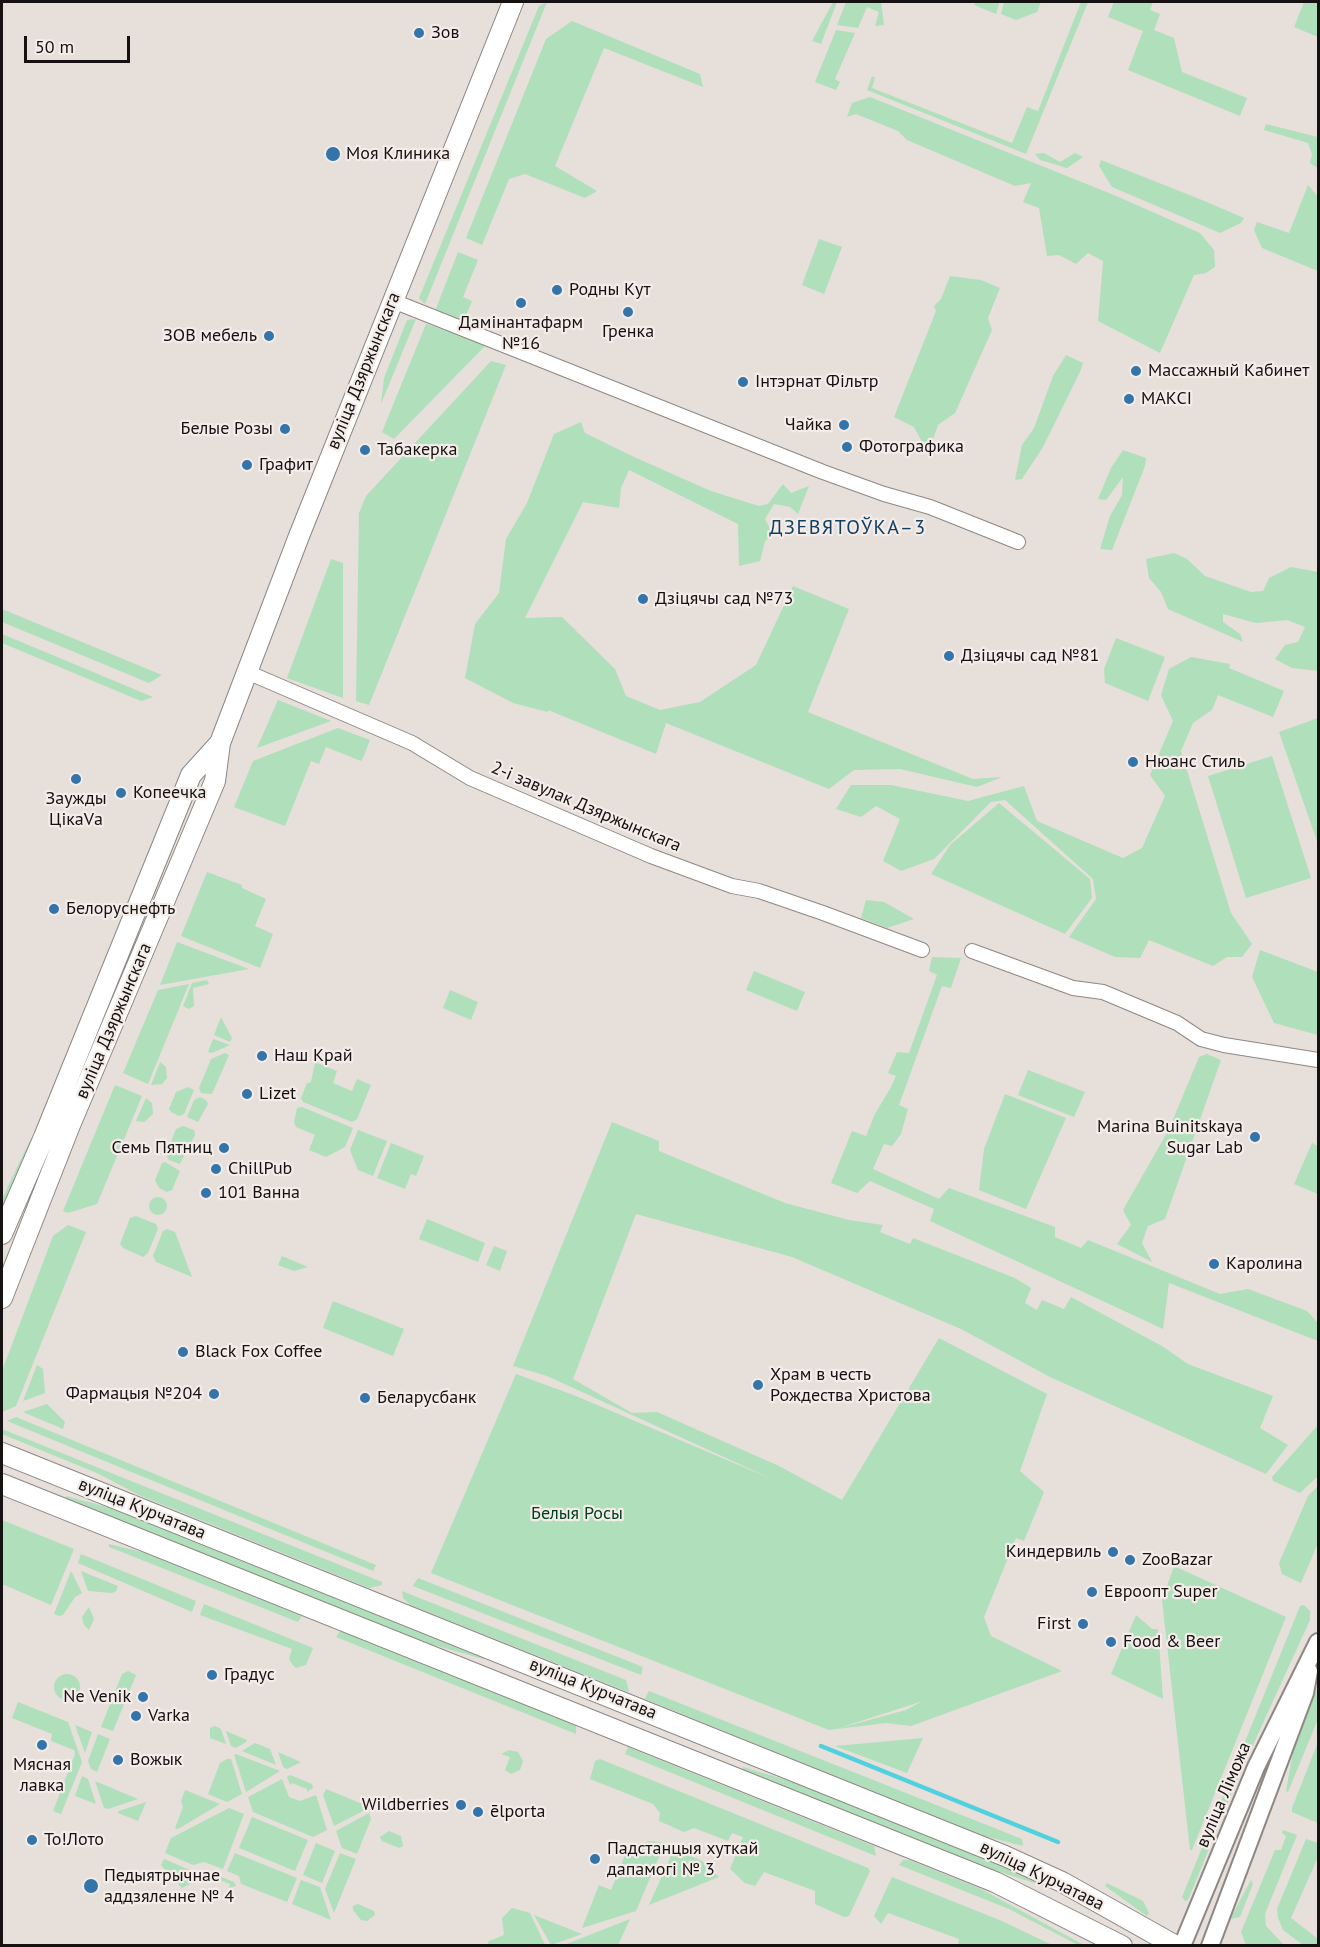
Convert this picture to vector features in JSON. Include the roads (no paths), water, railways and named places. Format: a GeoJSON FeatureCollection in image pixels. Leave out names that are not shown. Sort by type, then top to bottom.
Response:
{"type":"FeatureCollection","features":[{"type":"Feature","properties":{"kind":"main road","name":"вуліца Дзяржынскага"},"geometry":{"type":"LineString","coordinates":[[2,1298],[63,1143],[214,781],[220,743],[247,672],[513,2]]}},
{"type":"Feature","properties":{"kind":"main road","name":"вуліца Дзяржынскага"},"geometry":{"type":"LineString","coordinates":[[2,1234],[44,1137],[191,775],[220,743]]}},
{"type":"Feature","properties":{"kind":"main road","name":"вуліца Курчатава"},"geometry":{"type":"LineString","coordinates":[[2,1453],[1005,1856],[1062,1882],[1176,1946]]}},
{"type":"Feature","properties":{"kind":"main road","name":"вуліца Курчатава"},"geometry":{"type":"LineString","coordinates":[[2,1484],[995,1882],[1122,1946]]}},
{"type":"Feature","properties":{"kind":"main road"},"geometry":{"type":"LineString","coordinates":[[596,1722],[607,1695]]}},
{"type":"Feature","properties":{"kind":"street"},"geometry":{"type":"LineString","coordinates":[[393,301],[823,472],[884,494],[930,507],[1018,542]]}},
{"type":"Feature","properties":{"kind":"street","name":"2-і завулак Дзяржынскага"},"geometry":{"type":"LineString","coordinates":[[247,672],[412,743],[470,777],[651,856],[732,886],[759,891],[823,913],[922,950]]}},
{"type":"Feature","properties":{"kind":"street"},"geometry":{"type":"LineString","coordinates":[[972,951],[1073,987],[1103,992],[1177,1023],[1201,1039],[1224,1046],[1318,1060]]}},
{"type":"Feature","properties":{"kind":"street","name":"вуліца Ліможа"},"geometry":{"type":"LineString","coordinates":[[1182,1946],[1256,1767],[1310,1664],[1318,1642]]}},
{"type":"Feature","properties":{"kind":"street","name":"вуліца Ліможа"},"geometry":{"type":"LineString","coordinates":[[1210,1946],[1305,1693],[1310,1664]]}},
{"type":"Feature","properties":{"kind":"waterway"},"geometry":{"type":"LineString","coordinates":[[821,1746],[1058,1842]]}},
{"type":"Feature","properties":{"kind":"place","name":"Зов"},"geometry":{"type":"Point","coordinates":[419,33]}},
{"type":"Feature","properties":{"kind":"place","name":"Моя Клиника"},"geometry":{"type":"Point","coordinates":[333,154]}},
{"type":"Feature","properties":{"kind":"place","name":"Родны Кут"},"geometry":{"type":"Point","coordinates":[557,290]}},
{"type":"Feature","properties":{"kind":"place","name":"Дамінантафарм №16"},"geometry":{"type":"Point","coordinates":[521,303]}},
{"type":"Feature","properties":{"kind":"place","name":"Гренка"},"geometry":{"type":"Point","coordinates":[628,312]}},
{"type":"Feature","properties":{"kind":"place","name":"ЗОВ мебель"},"geometry":{"type":"Point","coordinates":[269,336]}},
{"type":"Feature","properties":{"kind":"place","name":"Массажный Кабинет"},"geometry":{"type":"Point","coordinates":[1136,371]}},
{"type":"Feature","properties":{"kind":"place","name":"Інтэрнат Фільтр"},"geometry":{"type":"Point","coordinates":[743,382]}},
{"type":"Feature","properties":{"kind":"place","name":"МАКСІ"},"geometry":{"type":"Point","coordinates":[1129,399]}},
{"type":"Feature","properties":{"kind":"place","name":"Чайка"},"geometry":{"type":"Point","coordinates":[844,425]}},
{"type":"Feature","properties":{"kind":"place","name":"Белые Розы"},"geometry":{"type":"Point","coordinates":[285,429]}},
{"type":"Feature","properties":{"kind":"place","name":"Фотографика"},"geometry":{"type":"Point","coordinates":[847,447]}},
{"type":"Feature","properties":{"kind":"place","name":"Табакерка"},"geometry":{"type":"Point","coordinates":[365,450]}},
{"type":"Feature","properties":{"kind":"place","name":"Графит"},"geometry":{"type":"Point","coordinates":[247,465]}},
{"type":"Feature","properties":{"kind":"place","name":"Дзіцячы сад №73"},"geometry":{"type":"Point","coordinates":[643,599]}},
{"type":"Feature","properties":{"kind":"place","name":"Дзіцячы сад №81"},"geometry":{"type":"Point","coordinates":[949,656]}},
{"type":"Feature","properties":{"kind":"place","name":"Нюанс Стиль"},"geometry":{"type":"Point","coordinates":[1133,762]}},
{"type":"Feature","properties":{"kind":"place","name":"Заужды ЦікаVа"},"geometry":{"type":"Point","coordinates":[76,779]}},
{"type":"Feature","properties":{"kind":"place","name":"Копеечка"},"geometry":{"type":"Point","coordinates":[121,793]}},
{"type":"Feature","properties":{"kind":"place","name":"Белоруснефть"},"geometry":{"type":"Point","coordinates":[54,909]}},
{"type":"Feature","properties":{"kind":"place","name":"Наш Край"},"geometry":{"type":"Point","coordinates":[262,1056]}},
{"type":"Feature","properties":{"kind":"place","name":"Lizet"},"geometry":{"type":"Point","coordinates":[247,1094]}},
{"type":"Feature","properties":{"kind":"place","name":"Marina Buinitskaya Sugar Lab"},"geometry":{"type":"Point","coordinates":[1255,1137]}},
{"type":"Feature","properties":{"kind":"place","name":"Семь Пятниц"},"geometry":{"type":"Point","coordinates":[224,1148]}},
{"type":"Feature","properties":{"kind":"place","name":"ChillPub"},"geometry":{"type":"Point","coordinates":[216,1169]}},
{"type":"Feature","properties":{"kind":"place","name":"101 Ванна"},"geometry":{"type":"Point","coordinates":[206,1193]}},
{"type":"Feature","properties":{"kind":"place","name":"Каролина"},"geometry":{"type":"Point","coordinates":[1214,1264]}},
{"type":"Feature","properties":{"kind":"place","name":"Black Fox Coffee"},"geometry":{"type":"Point","coordinates":[183,1352]}},
{"type":"Feature","properties":{"kind":"place","name":"Храм в честь Рождества Христова"},"geometry":{"type":"Point","coordinates":[758,1385]}},
{"type":"Feature","properties":{"kind":"place","name":"Фармацыя №204"},"geometry":{"type":"Point","coordinates":[214,1394]}},
{"type":"Feature","properties":{"kind":"place","name":"Беларусбанк"},"geometry":{"type":"Point","coordinates":[365,1398]}},
{"type":"Feature","properties":{"kind":"place","name":"Киндервиль"},"geometry":{"type":"Point","coordinates":[1113,1552]}},
{"type":"Feature","properties":{"kind":"place","name":"ZooBazar"},"geometry":{"type":"Point","coordinates":[1130,1560]}},
{"type":"Feature","properties":{"kind":"place","name":"Евроопт Super"},"geometry":{"type":"Point","coordinates":[1092,1592]}},
{"type":"Feature","properties":{"kind":"place","name":"First"},"geometry":{"type":"Point","coordinates":[1083,1624]}},
{"type":"Feature","properties":{"kind":"place","name":"Food & Beer"},"geometry":{"type":"Point","coordinates":[1111,1642]}},
{"type":"Feature","properties":{"kind":"place","name":"Градус"},"geometry":{"type":"Point","coordinates":[212,1675]}},
{"type":"Feature","properties":{"kind":"place","name":"Ne Venik"},"geometry":{"type":"Point","coordinates":[143,1697]}},
{"type":"Feature","properties":{"kind":"place","name":"Varka"},"geometry":{"type":"Point","coordinates":[136,1716]}},
{"type":"Feature","properties":{"kind":"place","name":"Мясная лавка"},"geometry":{"type":"Point","coordinates":[42,1745]}},
{"type":"Feature","properties":{"kind":"place","name":"Вожык"},"geometry":{"type":"Point","coordinates":[118,1760]}},
{"type":"Feature","properties":{"kind":"place","name":"Wildberries"},"geometry":{"type":"Point","coordinates":[461,1805]}},
{"type":"Feature","properties":{"kind":"place","name":"ēlporta"},"geometry":{"type":"Point","coordinates":[478,1812]}},
{"type":"Feature","properties":{"kind":"place","name":"То!Лото"},"geometry":{"type":"Point","coordinates":[32,1840]}},
{"type":"Feature","properties":{"kind":"place","name":"Падстанцыя хуткай дапамогі № 3"},"geometry":{"type":"Point","coordinates":[595,1859]}},
{"type":"Feature","properties":{"kind":"place","name":"Педыятрычнае аддзяленне № 4"},"geometry":{"type":"Point","coordinates":[91,1886]}},
{"type":"Feature","properties":{"kind":"district","name":"ДЗЕВЯТОЎКА–3"},"geometry":{"type":"Point","coordinates":[848,528]}},
{"type":"Feature","properties":{"kind":"park label","name":"Белыя Росы"},"geometry":{"type":"Point","coordinates":[577,1514]}}]}
